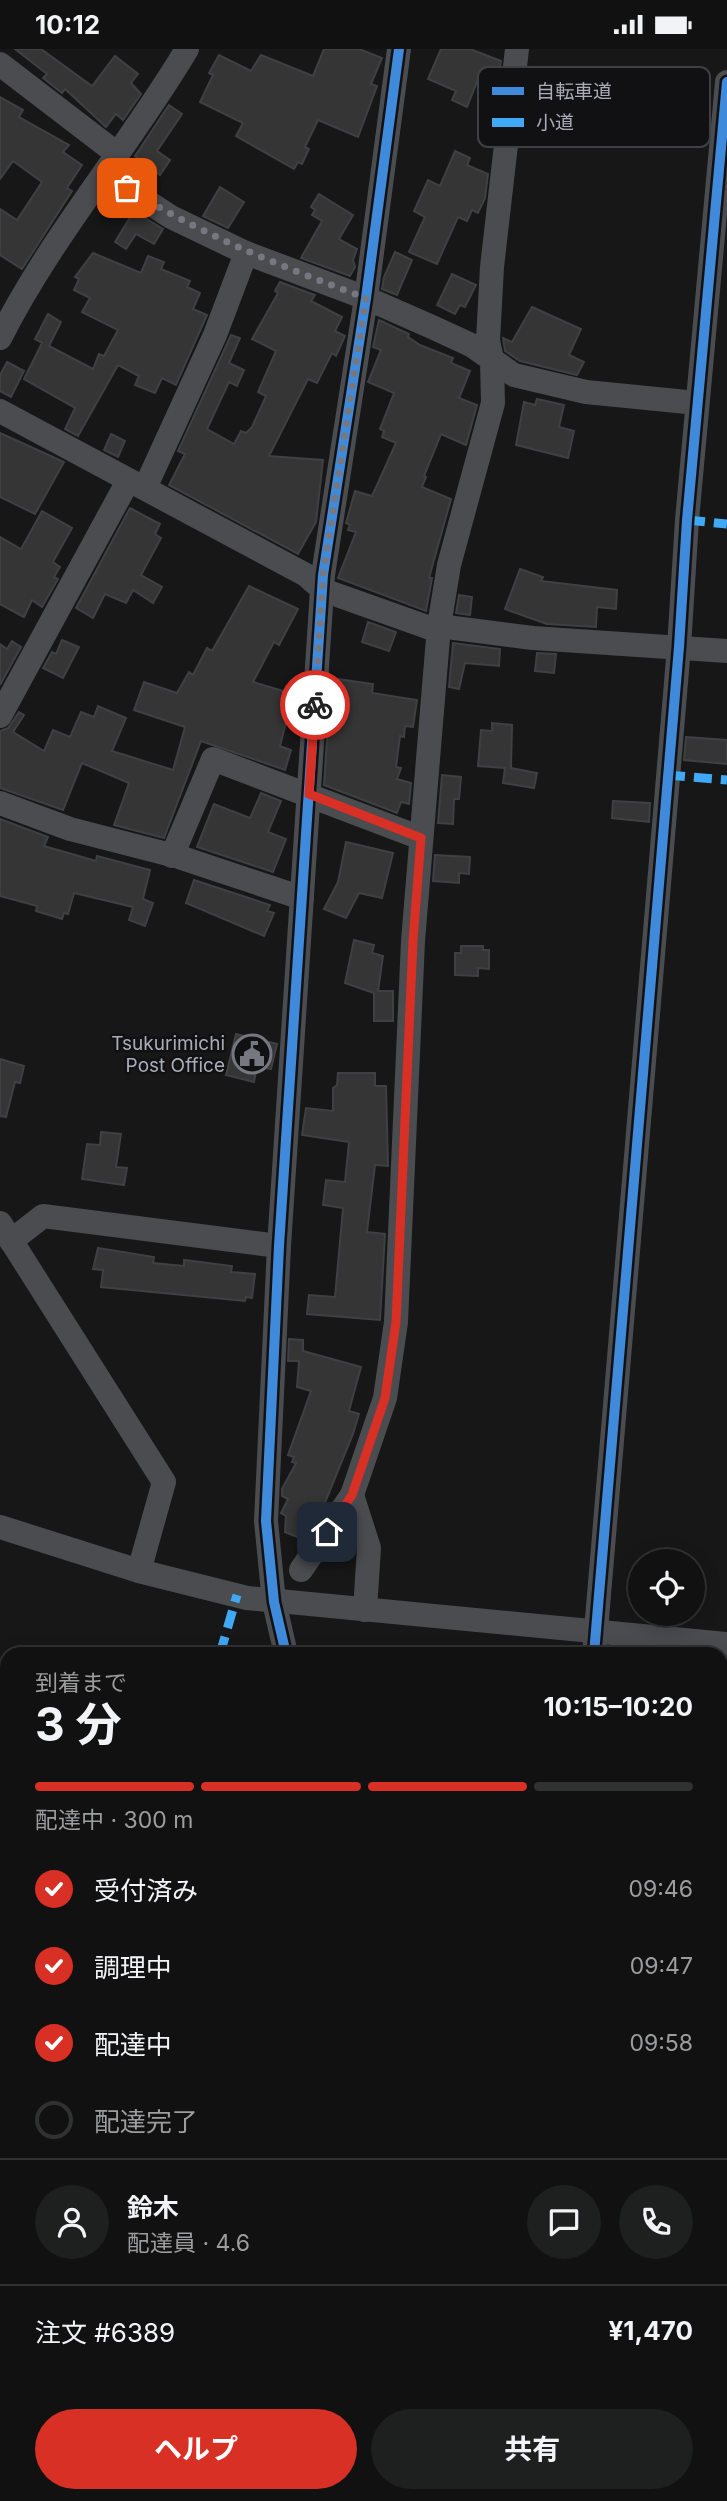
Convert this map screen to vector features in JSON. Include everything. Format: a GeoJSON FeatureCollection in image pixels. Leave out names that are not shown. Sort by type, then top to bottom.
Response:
{"type":"FeatureCollection","features":[{"type":"Feature","properties":{"kind":"street"},"geometry":{"type":"LineString","coordinates":[[2,329],[51,251],[155,102],[187,49]]}},
{"type":"Feature","properties":{"kind":"street"},"geometry":{"type":"LineString","coordinates":[[515,67],[517,49]]}},
{"type":"Feature","properties":{"kind":"street"},"geometry":{"type":"LineString","coordinates":[[284,1647],[274,1602],[266,1521],[279,1246],[323,590],[366,298],[396,50]]}},
{"type":"Feature","properties":{"kind":"street"},"geometry":{"type":"LineString","coordinates":[[0,64],[172,216],[246,253],[366,298],[471,345],[514,375],[549,385],[697,403]]}},
{"type":"Feature","properties":{"kind":"street"},"geometry":{"type":"LineString","coordinates":[[595,1643],[697,403],[727,82]]}},
{"type":"Feature","properties":{"kind":"street"},"geometry":{"type":"LineString","coordinates":[[301,1570],[352,1495],[385,1398],[396,1322],[413,941],[439,626],[449,565],[493,403],[492,360],[488,340],[492,267],[506,147]]}},
{"type":"Feature","properties":{"kind":"street"},"geometry":{"type":"LineString","coordinates":[[0,716],[137,485],[215,335],[246,253]]}},
{"type":"Feature","properties":{"kind":"street"},"geometry":{"type":"LineString","coordinates":[[0,411],[306,575],[323,590],[430,628],[439,626],[533,638],[727,651]]}},
{"type":"Feature","properties":{"kind":"street"},"geometry":{"type":"LineString","coordinates":[[172,856],[213,759],[421,838]]}},
{"type":"Feature","properties":{"kind":"street"},"geometry":{"type":"LineString","coordinates":[[0,803],[70,829],[172,856],[302,898]]}},
{"type":"Feature","properties":{"kind":"street"},"geometry":{"type":"LineString","coordinates":[[139,1571],[164,1482],[6,1232],[43,1216],[279,1246]]}},
{"type":"Feature","properties":{"kind":"street"},"geometry":{"type":"LineString","coordinates":[[352,1495],[369,1548],[365,1610]]}},
{"type":"Feature","properties":{"kind":"street"},"geometry":{"type":"LineString","coordinates":[[0,1527],[139,1571],[247,1598],[365,1610],[595,1643],[727,1644]]}},
{"type":"Feature","properties":{"kind":"building"},"geometry":{"type":"Polygon","coordinates":[[[15,49],[41,49],[92,86],[115,56],[138,74],[131,83],[141,94],[123,120],[116,114],[106,127],[65,89],[62,93],[43,78],[47,74],[15,49]]]}},
{"type":"Feature","properties":{"kind":"building"},"geometry":{"type":"Polygon","coordinates":[[[324,49],[359,49],[382,58],[371,84],[377,86],[358,137],[318,120],[305,147],[309,149],[302,164],[298,162],[294,169],[236,136],[243,123],[200,102],[213,75],[209,73],[219,55],[251,71],[261,55],[313,76],[324,49]]]}},
{"type":"Feature","properties":{"kind":"building"},"geometry":{"type":"Polygon","coordinates":[[[441,49],[470,49],[501,61],[500,67],[478,67],[478,80],[467,107],[452,100],[456,91],[428,79],[441,49]]]}},
{"type":"Feature","properties":{"kind":"building"},"geometry":{"type":"Polygon","coordinates":[[[0,97],[23,110],[19,117],[69,145],[63,152],[82,165],[67,188],[72,191],[22,269],[0,255],[0,209],[17,220],[42,182],[13,161],[0,179],[0,97]]]}},
{"type":"Feature","properties":{"kind":"building"},"geometry":{"type":"Polygon","coordinates":[[[169,105],[182,114],[157,151],[170,160],[160,175],[135,156],[169,105]]]}},
{"type":"Feature","properties":{"kind":"building"},"geometry":{"type":"Polygon","coordinates":[[[455,151],[470,158],[467,165],[488,174],[485,198],[478,213],[472,210],[467,221],[458,217],[437,264],[409,252],[425,217],[414,211],[428,180],[440,186],[455,151]]]}},
{"type":"Feature","properties":{"kind":"building"},"geometry":{"type":"Polygon","coordinates":[[[220,187],[244,202],[228,228],[203,216],[220,187]]]}},
{"type":"Feature","properties":{"kind":"building"},"geometry":{"type":"Polygon","coordinates":[[[319,194],[353,215],[339,239],[357,249],[353,260],[355,267],[350,276],[301,258],[322,221],[312,215],[315,210],[311,207],[319,194]]]}},
{"type":"Feature","properties":{"kind":"building"},"geometry":{"type":"Polygon","coordinates":[[[134,211],[163,229],[154,244],[136,234],[126,249],[115,242],[134,211]]]}},
{"type":"Feature","properties":{"kind":"building"},"geometry":{"type":"Polygon","coordinates":[[[395,252],[412,260],[397,295],[382,289],[395,252]]]}},
{"type":"Feature","properties":{"kind":"building"},"geometry":{"type":"Polygon","coordinates":[[[93,253],[141,273],[148,256],[164,262],[161,269],[190,281],[187,287],[200,293],[193,309],[207,315],[176,385],[162,378],[155,393],[135,385],[139,376],[118,365],[78,436],[65,429],[75,408],[24,379],[42,343],[35,339],[48,314],[61,322],[49,346],[93,369],[99,354],[104,356],[118,330],[82,312],[90,298],[74,290],[79,279],[75,277],[93,253]]]}},
{"type":"Feature","properties":{"kind":"building"},"geometry":{"type":"Polygon","coordinates":[[[452,274],[476,285],[465,307],[460,305],[455,314],[437,305],[452,274]]]}},
{"type":"Feature","properties":{"kind":"building"},"geometry":{"type":"Polygon","coordinates":[[[280,282],[315,295],[311,301],[342,317],[335,331],[345,336],[336,356],[332,353],[317,383],[308,379],[269,456],[323,460],[316,522],[298,554],[169,485],[185,454],[178,451],[231,335],[240,338],[229,363],[244,370],[237,386],[229,382],[207,429],[234,444],[241,431],[246,433],[252,427],[266,396],[258,392],[276,351],[252,339],[278,293],[275,291],[280,282]]]}},
{"type":"Feature","properties":{"kind":"building"},"geometry":{"type":"Polygon","coordinates":[[[532,307],[581,329],[569,355],[584,362],[577,375],[520,361],[505,351],[503,338],[512,342],[532,307]]]}},
{"type":"Feature","properties":{"kind":"building"},"geometry":{"type":"Polygon","coordinates":[[[379,320],[409,334],[408,337],[420,345],[453,358],[451,363],[470,371],[459,398],[477,405],[466,445],[441,434],[424,476],[426,477],[422,487],[451,499],[429,578],[432,578],[426,611],[338,578],[356,532],[348,530],[350,525],[346,523],[355,491],[372,496],[396,443],[382,437],[384,431],[380,429],[394,393],[368,382],[381,350],[373,347],[379,320]]]}},
{"type":"Feature","properties":{"kind":"building"},"geometry":{"type":"Polygon","coordinates":[[[7,362],[24,371],[11,397],[0,391],[0,375],[7,362]]]}},
{"type":"Feature","properties":{"kind":"building"},"geometry":{"type":"Polygon","coordinates":[[[537,399],[564,405],[559,427],[574,431],[568,458],[516,445],[524,402],[535,405],[537,399]]]}},
{"type":"Feature","properties":{"kind":"building"},"geometry":{"type":"Polygon","coordinates":[[[0,433],[64,462],[35,514],[0,497],[0,433]]]}},
{"type":"Feature","properties":{"kind":"building"},"geometry":{"type":"Polygon","coordinates":[[[111,434],[125,441],[118,457],[104,450],[111,434]]]}},
{"type":"Feature","properties":{"kind":"building"},"geometry":{"type":"Polygon","coordinates":[[[130,508],[160,524],[155,534],[161,538],[141,575],[162,587],[153,603],[133,590],[126,603],[105,594],[93,618],[76,608],[130,508]]]}},
{"type":"Feature","properties":{"kind":"building"},"geometry":{"type":"Polygon","coordinates":[[[42,511],[72,528],[53,562],[60,567],[54,577],[58,579],[42,607],[32,600],[24,617],[0,604],[0,537],[21,549],[42,511]]]}},
{"type":"Feature","properties":{"kind":"building"},"geometry":{"type":"Polygon","coordinates":[[[520,569],[543,577],[541,581],[617,590],[616,609],[597,607],[596,627],[547,624],[505,609],[520,569]]]}},
{"type":"Feature","properties":{"kind":"building"},"geometry":{"type":"Polygon","coordinates":[[[249,586],[298,609],[279,645],[274,642],[253,682],[293,694],[280,746],[291,750],[285,770],[201,741],[164,838],[114,825],[129,783],[82,763],[63,810],[0,788],[0,731],[8,728],[19,712],[24,715],[13,732],[44,751],[53,730],[70,737],[81,712],[94,717],[98,706],[126,718],[112,751],[173,770],[185,727],[134,710],[144,682],[177,693],[189,672],[193,675],[207,648],[212,651],[249,586]]]}},
{"type":"Feature","properties":{"kind":"building"},"geometry":{"type":"Polygon","coordinates":[[[459,595],[472,597],[470,615],[456,613],[459,595]]]}},
{"type":"Feature","properties":{"kind":"building"},"geometry":{"type":"Polygon","coordinates":[[[368,622],[396,632],[389,651],[362,642],[368,622]]]}},
{"type":"Feature","properties":{"kind":"building"},"geometry":{"type":"Polygon","coordinates":[[[62,640],[79,647],[63,678],[43,668],[52,652],[56,654],[62,640]]]}},
{"type":"Feature","properties":{"kind":"building"},"geometry":{"type":"Polygon","coordinates":[[[12,641],[21,647],[0,685],[0,644],[7,649],[12,641]]]}},
{"type":"Feature","properties":{"kind":"building"},"geometry":{"type":"Polygon","coordinates":[[[453,643],[500,649],[499,666],[465,663],[459,689],[449,687],[453,643]]]}},
{"type":"Feature","properties":{"kind":"building"},"geometry":{"type":"Polygon","coordinates":[[[537,653],[556,654],[554,673],[535,671],[537,653]]]}},
{"type":"Feature","properties":{"kind":"building"},"geometry":{"type":"Polygon","coordinates":[[[331,678],[373,684],[372,693],[417,700],[413,727],[405,726],[404,737],[400,736],[396,767],[401,768],[397,779],[411,783],[409,804],[401,802],[397,813],[324,785],[331,678]]]}},
{"type":"Feature","properties":{"kind":"building"},"geometry":{"type":"Polygon","coordinates":[[[492,723],[512,725],[511,768],[537,773],[534,788],[503,783],[505,768],[478,766],[481,730],[492,731],[492,723]]]}},
{"type":"Feature","properties":{"kind":"building"},"geometry":{"type":"Polygon","coordinates":[[[686,737],[727,740],[727,764],[684,760],[686,737]]]}},
{"type":"Feature","properties":{"kind":"building"},"geometry":{"type":"Polygon","coordinates":[[[442,775],[461,777],[459,799],[454,799],[453,824],[438,823],[442,775]]]}},
{"type":"Feature","properties":{"kind":"building"},"geometry":{"type":"Polygon","coordinates":[[[261,793],[281,801],[268,832],[286,839],[273,872],[197,847],[214,804],[250,818],[261,793]]]}},
{"type":"Feature","properties":{"kind":"building"},"geometry":{"type":"Polygon","coordinates":[[[613,801],[650,803],[649,822],[612,818],[613,801]]]}},
{"type":"Feature","properties":{"kind":"building"},"geometry":{"type":"Polygon","coordinates":[[[0,819],[48,837],[44,846],[96,861],[97,856],[150,870],[143,899],[153,903],[145,926],[129,920],[133,907],[74,893],[68,914],[64,913],[62,919],[36,911],[37,906],[0,896],[0,819]]]}},
{"type":"Feature","properties":{"kind":"building"},"geometry":{"type":"Polygon","coordinates":[[[346,842],[393,853],[382,898],[359,893],[346,918],[324,909],[338,882],[346,842]]]}},
{"type":"Feature","properties":{"kind":"building"},"geometry":{"type":"Polygon","coordinates":[[[435,855],[470,857],[469,874],[459,873],[459,883],[433,881],[435,855]]]}},
{"type":"Feature","properties":{"kind":"building"},"geometry":{"type":"Polygon","coordinates":[[[194,880],[270,905],[267,911],[274,913],[264,936],[186,903],[194,880]]]}},
{"type":"Feature","properties":{"kind":"building"},"geometry":{"type":"Polygon","coordinates":[[[354,940],[374,945],[372,953],[383,956],[378,991],[393,991],[393,1021],[374,1021],[374,993],[345,983],[354,940]]]}},
{"type":"Feature","properties":{"kind":"building"},"geometry":{"type":"Polygon","coordinates":[[[461,946],[483,946],[483,950],[489,950],[489,969],[478,968],[478,976],[455,975],[455,953],[461,953],[461,946]]]}},
{"type":"Feature","properties":{"kind":"building"},"geometry":{"type":"Polygon","coordinates":[[[236,1034],[277,1044],[271,1069],[257,1066],[254,1082],[226,1075],[236,1034]]]}},
{"type":"Feature","properties":{"kind":"building"},"geometry":{"type":"Polygon","coordinates":[[[0,1059],[24,1066],[20,1083],[15,1082],[6,1117],[0,1116],[0,1059]]]}},
{"type":"Feature","properties":{"kind":"building"},"geometry":{"type":"Polygon","coordinates":[[[338,1073],[375,1073],[375,1086],[386,1086],[388,1166],[375,1165],[367,1232],[385,1234],[380,1320],[307,1314],[309,1295],[335,1297],[343,1208],[323,1205],[326,1180],[345,1182],[349,1142],[302,1135],[306,1108],[333,1111],[333,1088],[337,1085],[338,1073]]]}},
{"type":"Feature","properties":{"kind":"building"},"geometry":{"type":"Polygon","coordinates":[[[101,1132],[121,1134],[116,1167],[127,1168],[124,1185],[82,1179],[87,1144],[100,1145],[101,1132]]]}},
{"type":"Feature","properties":{"kind":"building"},"geometry":{"type":"Polygon","coordinates":[[[98,1248],[154,1257],[153,1263],[184,1266],[184,1260],[232,1266],[231,1272],[255,1274],[252,1298],[246,1297],[245,1301],[101,1287],[103,1270],[93,1269],[98,1248]]]}},
{"type":"Feature","properties":{"kind":"building"},"geometry":{"type":"Polygon","coordinates":[[[289,1339],[303,1340],[303,1351],[361,1367],[349,1411],[359,1414],[353,1434],[320,1515],[300,1538],[285,1532],[286,1516],[281,1513],[288,1499],[282,1496],[282,1489],[296,1463],[292,1462],[294,1457],[288,1455],[311,1391],[297,1387],[299,1361],[288,1361],[289,1339]]]}},
{"type":"Feature","properties":{"kind":"marked path"},"geometry":{"type":"LineString","coordinates":[[687,520],[727,524]]}},
{"type":"Feature","properties":{"kind":"marked path"},"geometry":{"type":"LineString","coordinates":[[667,775],[727,780]]}},
{"type":"Feature","properties":{"kind":"marked path"},"geometry":{"type":"LineString","coordinates":[[222,1647],[237,1595]]}},
{"type":"Feature","properties":{"kind":"cycle path"},"geometry":{"type":"LineString","coordinates":[[284,1647],[274,1602],[266,1521],[279,1246],[323,575],[366,298],[399,49]]}},
{"type":"Feature","properties":{"kind":"cycle path"},"geometry":{"type":"LineString","coordinates":[[595,1647],[679,647],[687,520],[727,82]]}},
{"type":"Feature","properties":{"kind":"way so far"},"geometry":{"type":"LineString","coordinates":[[127,188],[172,216],[246,253],[366,298],[323,575],[315,705]]}},
{"type":"Feature","properties":{"kind":"place","name":"Tsukurimichi Post Office"},"geometry":{"type":"Point","coordinates":[252,1054]}},
{"type":"Feature","properties":{"kind":"route"},"geometry":{"type":"LineString","coordinates":[[315,705],[309,794],[421,838],[413,941],[396,1322],[385,1398],[352,1495],[327,1532]]}}]}
